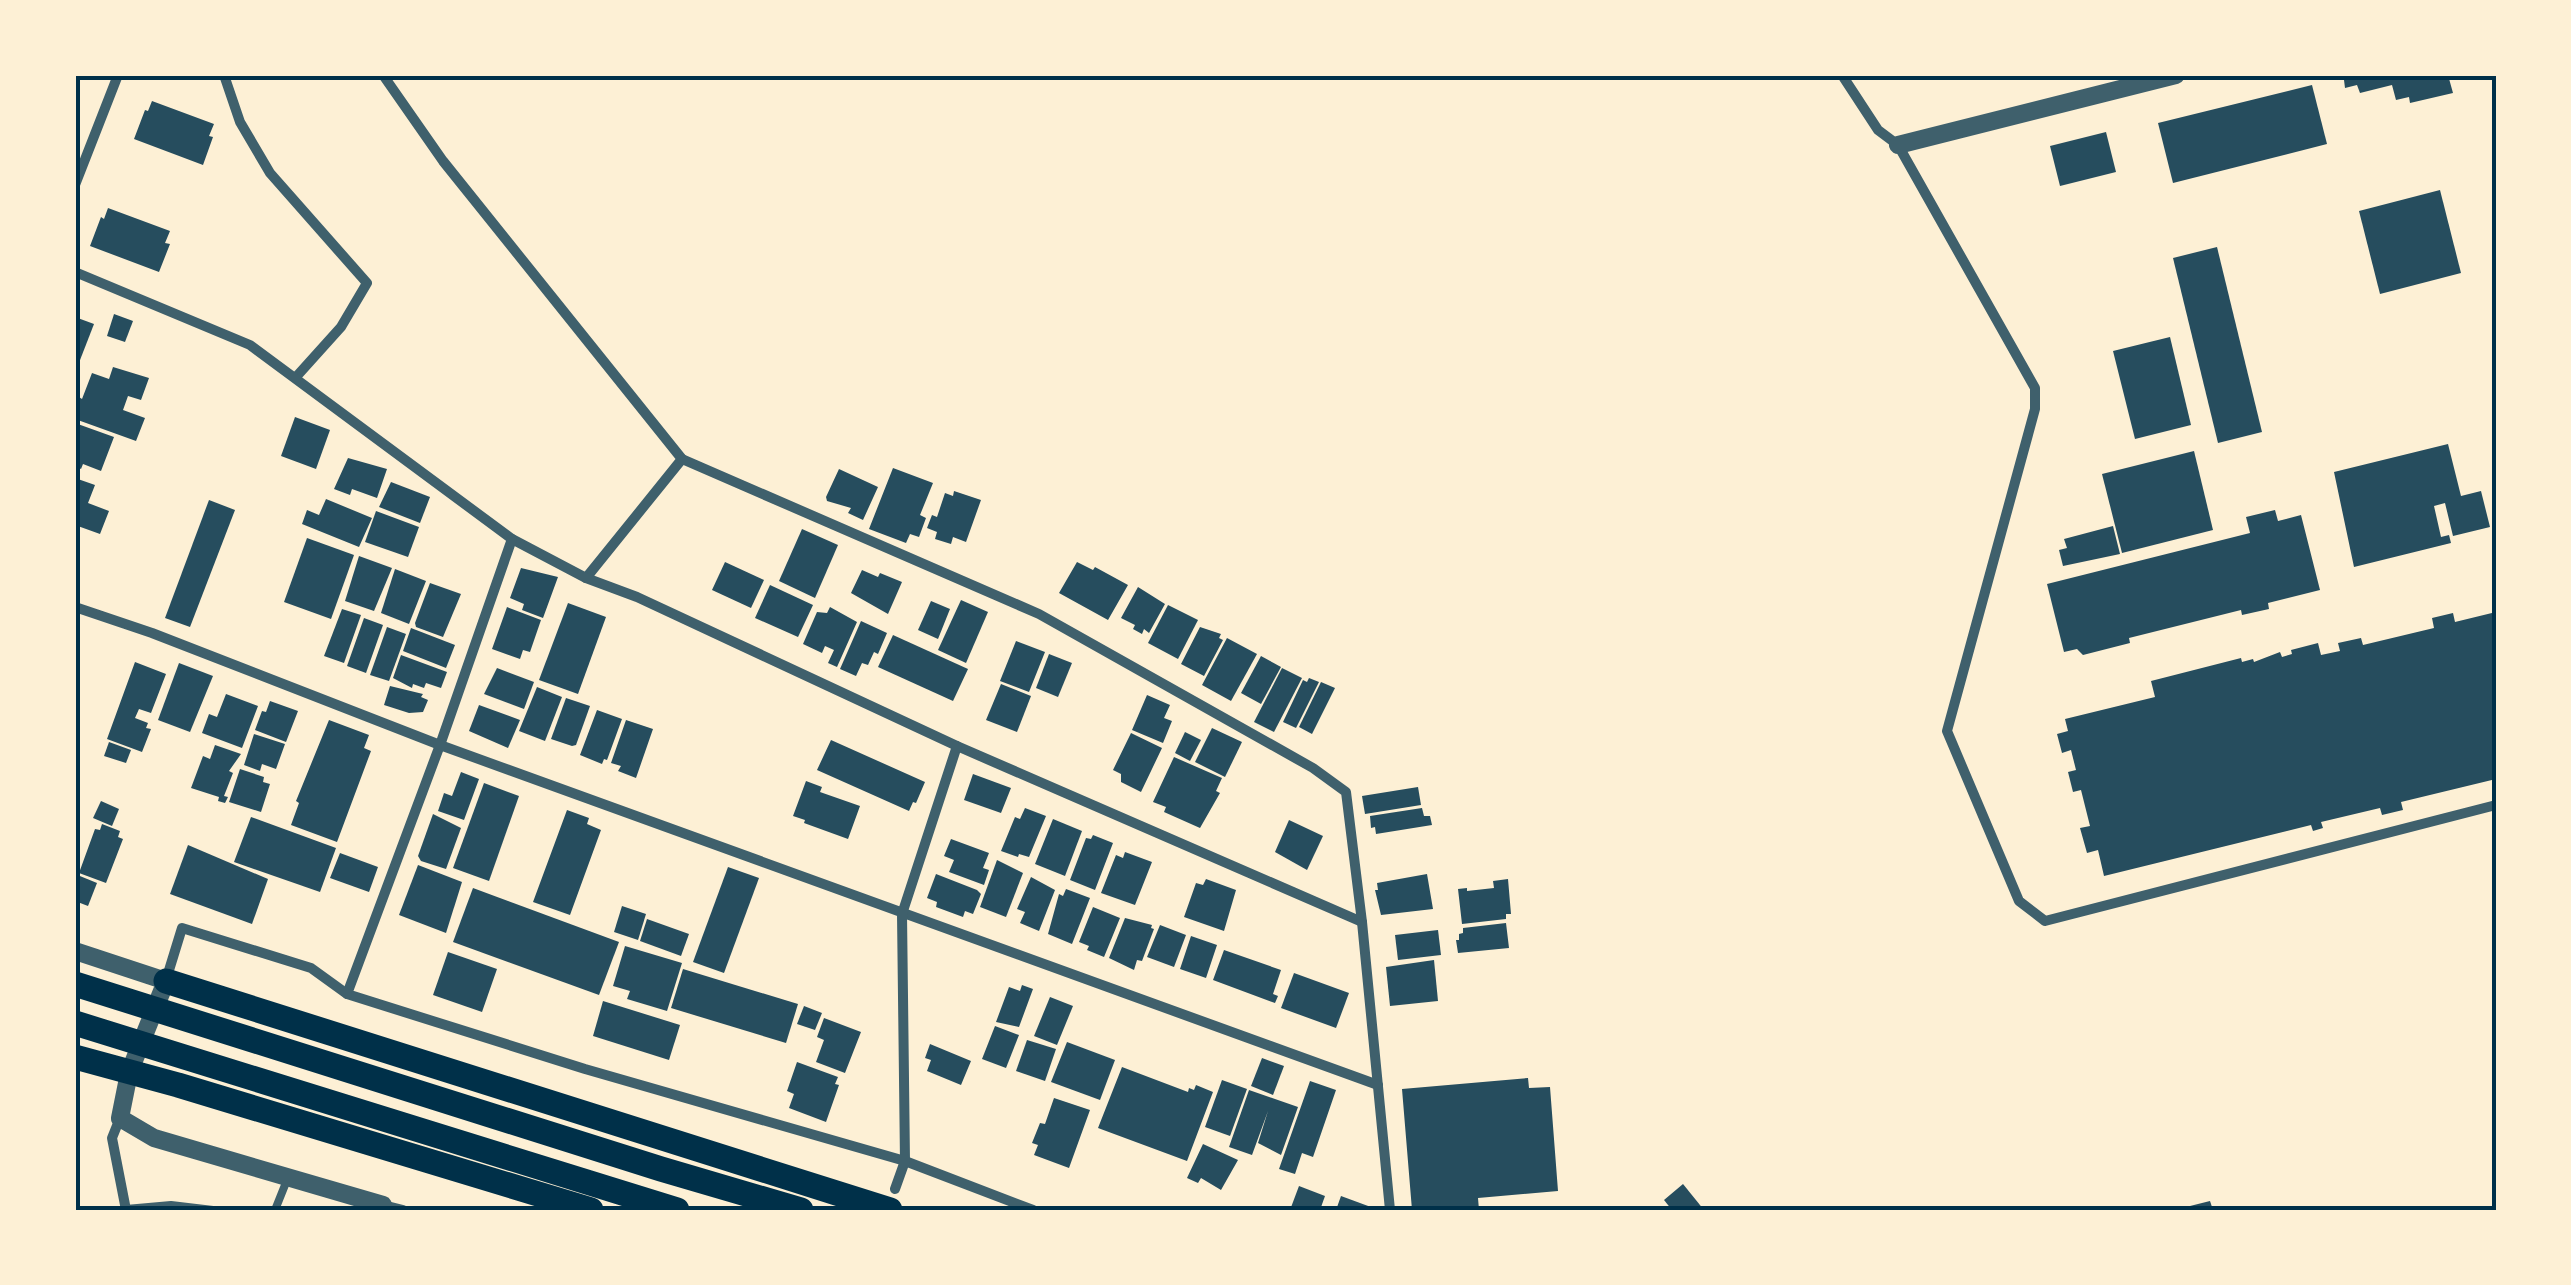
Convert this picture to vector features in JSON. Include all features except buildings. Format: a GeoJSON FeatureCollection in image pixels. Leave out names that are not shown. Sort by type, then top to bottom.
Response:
{"type":"FeatureCollection","features":[{"type":"Feature","properties":{"kind":"highway"},"geometry":{"type":"LineString","coordinates":[[166,981],[893,1200]]}},
{"type":"Feature","properties":{"kind":"highway"},"geometry":{"type":"LineString","coordinates":[[75,984],[661,1170],[801,1210]]}},
{"type":"Feature","properties":{"kind":"highway"},"geometry":{"type":"LineString","coordinates":[[75,1023],[667,1207]]}},
{"type":"Feature","properties":{"kind":"highway"},"geometry":{"type":"LineString","coordinates":[[75,1057],[591,1210]]}},
{"type":"Feature","properties":{"kind":"street"},"geometry":{"type":"LineString","coordinates":[[75,185],[118,75]]}},
{"type":"Feature","properties":{"kind":"street"},"geometry":{"type":"LineString","coordinates":[[224,75],[240,122],[270,174],[367,283],[341,326],[296,377]]}},
{"type":"Feature","properties":{"kind":"street"},"geometry":{"type":"LineString","coordinates":[[383,75],[443,161],[682,458],[1039,614],[1312,768],[1346,792],[1390,1210]]}},
{"type":"Feature","properties":{"kind":"street"},"geometry":{"type":"LineString","coordinates":[[1842,75],[1878,130],[1898,145],[2035,388],[2035,409],[1947,731],[2019,901],[2044,921],[2496,805]]}},
{"type":"Feature","properties":{"kind":"street"},"geometry":{"type":"LineString","coordinates":[[1898,145],[2176,75]]}},
{"type":"Feature","properties":{"kind":"street"},"geometry":{"type":"LineString","coordinates":[[75,272],[250,345],[512,539],[586,578],[957,746],[1362,922]]}},
{"type":"Feature","properties":{"kind":"street"},"geometry":{"type":"LineString","coordinates":[[586,578],[682,458]]}},
{"type":"Feature","properties":{"kind":"street"},"geometry":{"type":"LineString","coordinates":[[348,994],[512,539]]}},
{"type":"Feature","properties":{"kind":"street"},"geometry":{"type":"LineString","coordinates":[[75,607],[440,745],[1378,1086]]}},
{"type":"Feature","properties":{"kind":"street"},"geometry":{"type":"LineString","coordinates":[[893,1200],[906,1161],[902,914],[957,746]]}},
{"type":"Feature","properties":{"kind":"street"},"geometry":{"type":"LineString","coordinates":[[126,1210],[112,1138],[128,1073],[166,981],[182,928],[311,968],[348,994],[585,1070],[906,1161],[1033,1210]]}},
{"type":"Feature","properties":{"kind":"street"},"geometry":{"type":"LineString","coordinates":[[75,951],[166,981]]}},
{"type":"Feature","properties":{"kind":"street"},"geometry":{"type":"LineString","coordinates":[[120,1118],[154,1138],[287,1180],[403,1210]]}},
{"type":"Feature","properties":{"kind":"lane"},"geometry":{"type":"LineString","coordinates":[[275,1210],[287,1180]]}},
{"type":"Feature","properties":{"kind":"lane"},"geometry":{"type":"LineString","coordinates":[[126,1210],[172,1204],[213,1210]]}}]}
